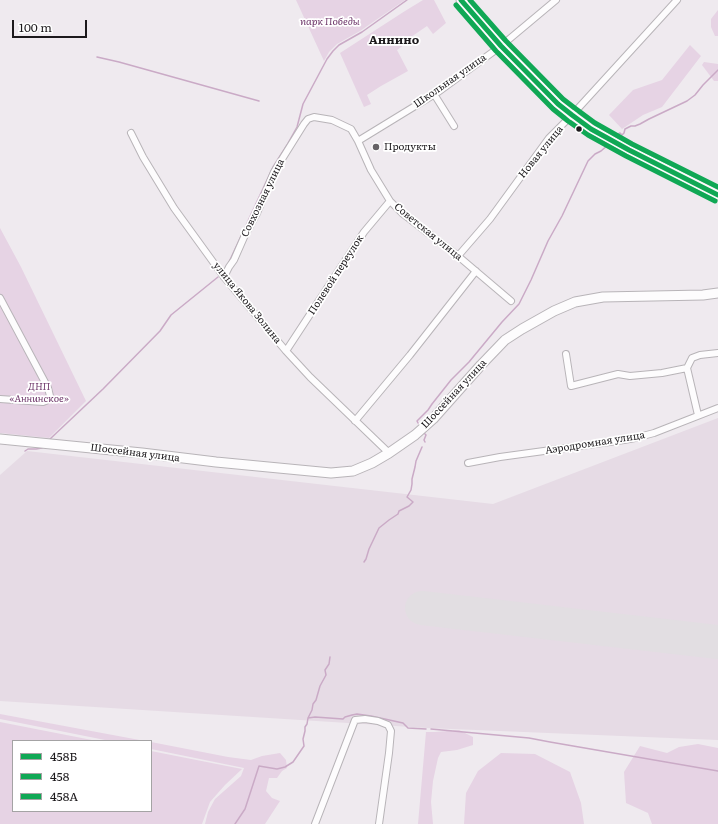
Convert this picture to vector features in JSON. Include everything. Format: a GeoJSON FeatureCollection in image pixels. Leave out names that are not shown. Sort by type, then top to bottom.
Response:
{"type":"FeatureCollection","features":[{"type":"Feature","properties":{"kind":"main road"},"geometry":{"type":"LineString","coordinates":[[461,0],[501,46],[558,104],[572,115],[591,129],[629,150],[718,195]]}},
{"type":"Feature","properties":{"kind":"main road","name":"Шоссейная улица"},"geometry":{"type":"LineString","coordinates":[[0,438],[331,473],[353,470],[372,463],[415,435],[432,419],[506,340],[554,311],[576,302],[603,297],[703,295],[718,293]]}},
{"type":"Feature","properties":{"kind":"street","name":"Школьная улица"},"geometry":{"type":"LineString","coordinates":[[358,141],[434,94],[501,46],[556,0]]}},
{"type":"Feature","properties":{"kind":"street","name":"Новая улица"},"geometry":{"type":"LineString","coordinates":[[458,256],[490,219],[549,138],[572,115],[677,0]]}},
{"type":"Feature","properties":{"kind":"street"},"geometry":{"type":"LineString","coordinates":[[434,94],[454,126]]}},
{"type":"Feature","properties":{"kind":"street","name":"Совхозная улица"},"geometry":{"type":"LineString","coordinates":[[224,277],[257,213],[274,172],[308,119],[323,117],[351,129]]}},
{"type":"Feature","properties":{"kind":"street","name":"Советская улица"},"geometry":{"type":"LineString","coordinates":[[351,129],[372,170],[390,200],[402,213],[458,256],[511,301]]}},
{"type":"Feature","properties":{"kind":"street","name":"улица Якова Золина"},"geometry":{"type":"LineString","coordinates":[[131,133],[143,157],[174,208],[224,277],[286,351],[310,377],[389,453]]}},
{"type":"Feature","properties":{"kind":"street","name":"Полевой переулок"},"geometry":{"type":"LineString","coordinates":[[286,351],[364,232],[390,200]]}},
{"type":"Feature","properties":{"kind":"street"},"geometry":{"type":"LineString","coordinates":[[355,421],[410,355],[476,271]]}},
{"type":"Feature","properties":{"kind":"street"},"geometry":{"type":"LineString","coordinates":[[0,298],[48,388],[50,396],[48,400],[43,402],[0,399]]}},
{"type":"Feature","properties":{"kind":"street"},"geometry":{"type":"LineString","coordinates":[[698,415],[687,368],[692,358],[700,354],[718,353]]}},
{"type":"Feature","properties":{"kind":"street"},"geometry":{"type":"LineString","coordinates":[[566,354],[571,386],[618,374],[630,376],[662,373],[687,368]]}},
{"type":"Feature","properties":{"kind":"street","name":"Аэродромная улица"},"geometry":{"type":"LineString","coordinates":[[468,463],[500,457],[624,440],[654,433],[718,408]]}},
{"type":"Feature","properties":{"kind":"street"},"geometry":{"type":"LineString","coordinates":[[315,824],[355,720],[365,719],[378,721],[388,725],[391,732],[379,824]]}},
{"type":"Feature","properties":{"kind":"shaded area"},"geometry":{"type":"Polygon","coordinates":[[[718,418],[718,740],[427,728],[0,701],[0,475],[27,451],[493,504],[718,418]]]}},
{"type":"Feature","properties":{"kind":"green space","name":"парк Победы"},"geometry":{"type":"Polygon","coordinates":[[[296,0],[405,0],[360,31],[337,44],[329,52],[324,61],[296,0]]]}},
{"type":"Feature","properties":{"kind":"green space"},"geometry":{"type":"Polygon","coordinates":[[[423,0],[434,0],[446,23],[433,34],[427,26],[411,37],[412,39],[397,50],[408,71],[367,95],[371,104],[364,107],[340,53],[423,0]]]}},
{"type":"Feature","properties":{"kind":"green space"},"geometry":{"type":"Polygon","coordinates":[[[718,10],[718,36],[715,36],[711,27],[711,19],[718,10]]]}},
{"type":"Feature","properties":{"kind":"green space"},"geometry":{"type":"Polygon","coordinates":[[[690,45],[701,56],[662,107],[643,115],[622,129],[609,115],[633,90],[662,80],[690,45]]]}},
{"type":"Feature","properties":{"kind":"green space"},"geometry":{"type":"Polygon","coordinates":[[[704,62],[718,64],[718,81],[714,81],[702,65],[704,62]]]}},
{"type":"Feature","properties":{"kind":"green space","name":"ДНП «Аннинское»"},"geometry":{"type":"Polygon","coordinates":[[[0,228],[21,267],[86,401],[49,438],[0,433],[0,228]]]}},
{"type":"Feature","properties":{"kind":"green space"},"geometry":{"type":"Polygon","coordinates":[[[0,714],[140,740],[105,740],[0,719],[0,714]]]}},
{"type":"Feature","properties":{"kind":"green space"},"geometry":{"type":"Polygon","coordinates":[[[0,722],[92,740],[12,740],[12,812],[152,812],[152,751],[242,769],[210,802],[202,824],[0,824],[0,722]]]}},
{"type":"Feature","properties":{"kind":"green space"},"geometry":{"type":"Polygon","coordinates":[[[459,730],[473,737],[473,745],[457,750],[441,752],[438,758],[433,781],[431,802],[433,824],[418,824],[426,732],[459,730]]]}},
{"type":"Feature","properties":{"kind":"green space"},"geometry":{"type":"Polygon","coordinates":[[[152,742],[251,760],[262,756],[280,753],[286,760],[287,768],[282,771],[277,778],[269,778],[266,791],[272,798],[280,801],[265,824],[205,824],[208,812],[215,799],[241,776],[244,768],[152,749],[152,742]]]}},
{"type":"Feature","properties":{"kind":"green space"},"geometry":{"type":"Polygon","coordinates":[[[698,744],[718,748],[718,824],[652,824],[648,813],[626,803],[624,772],[640,746],[667,753],[679,747],[698,744]]]}},
{"type":"Feature","properties":{"kind":"green space"},"geometry":{"type":"Polygon","coordinates":[[[501,753],[535,754],[570,772],[581,803],[584,824],[464,824],[466,793],[478,771],[501,753]]]}},
{"type":"Feature","properties":{"kind":"waterway"},"geometry":{"type":"LineString","coordinates":[[229,262],[273,167],[297,127],[303,104],[327,59],[339,45],[362,32],[407,0]]}},
{"type":"Feature","properties":{"kind":"waterway"},"geometry":{"type":"LineString","coordinates":[[97,57],[259,101]]}},
{"type":"Feature","properties":{"kind":"waterway"},"geometry":{"type":"LineString","coordinates":[[615,137],[620,133],[622,135],[625,129],[640,124],[687,101],[695,95],[718,70]]}},
{"type":"Feature","properties":{"kind":"waterway"},"geometry":{"type":"LineString","coordinates":[[418,423],[417,421],[428,410],[451,380],[469,362],[519,304],[548,241],[562,216],[588,161],[609,144]]}},
{"type":"Feature","properties":{"kind":"waterway"},"geometry":{"type":"LineString","coordinates":[[50,439],[103,389],[160,331],[171,315],[218,277]]}},
{"type":"Feature","properties":{"kind":"waterway"},"geometry":{"type":"LineString","coordinates":[[423,432],[426,435],[424,440],[425,442]]}},
{"type":"Feature","properties":{"kind":"waterway"},"geometry":{"type":"LineString","coordinates":[[25,451],[28,449],[43,447]]}},
{"type":"Feature","properties":{"kind":"waterway"},"geometry":{"type":"LineString","coordinates":[[364,562],[379,528],[398,514],[399,511],[409,506],[413,502],[407,497],[411,490],[416,461],[422,447]]}},
{"type":"Feature","properties":{"kind":"waterway"},"geometry":{"type":"LineString","coordinates":[[235,824],[245,809],[259,766],[277,769],[285,767],[293,762],[304,746],[303,739],[305,727],[320,686],[326,675],[325,670],[329,664],[330,657]]}},
{"type":"Feature","properties":{"kind":"waterway"},"geometry":{"type":"LineString","coordinates":[[308,718],[343,719],[345,717],[357,714],[403,723],[408,728],[426,729]]}},
{"type":"Feature","properties":{"kind":"waterway"},"geometry":{"type":"LineString","coordinates":[[431,729],[529,738],[718,771]]}},
{"type":"Feature","properties":{"kind":"runway"},"geometry":{"type":"LineString","coordinates":[[422,608],[718,642]]}},
{"type":"Feature","properties":{"kind":"transit line","name":"458Б"},"geometry":{"type":"LineString","coordinates":[[461,0],[501,46],[558,104],[572,115],[591,129],[629,150],[718,195]]}},
{"type":"Feature","properties":{"kind":"transit line","name":"458А"},"geometry":{"type":"LineString","coordinates":[[470,0],[506,41],[563,99],[576,109],[595,123],[632,144],[718,187]]}},
{"type":"Feature","properties":{"kind":"transit line","name":"458"},"geometry":{"type":"LineString","coordinates":[[456,5],[496,51],[553,109],[568,121],[588,135],[626,156],[715,201]]}},
{"type":"Feature","properties":{"kind":"place","name":"Продукты"},"geometry":{"type":"Point","coordinates":[376,147]}},
{"type":"Feature","properties":{"kind":"district","name":"Аннино"},"geometry":{"type":"Point","coordinates":[394,40]}}]}
